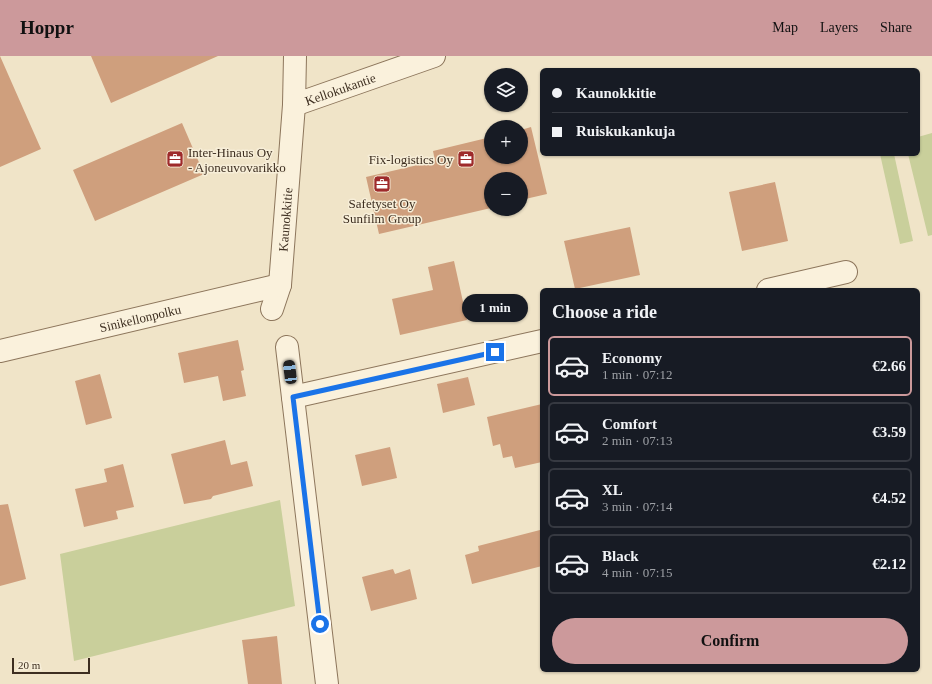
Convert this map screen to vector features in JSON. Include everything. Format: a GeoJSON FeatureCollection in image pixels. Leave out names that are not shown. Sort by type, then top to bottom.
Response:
{"type":"FeatureCollection","features":[{"type":"Feature","properties":{"kind":"street","name":"Kellokukantie"},"geometry":{"type":"LineString","coordinates":[[295,56],[294,105],[434,56]]}},
{"type":"Feature","properties":{"kind":"street","name":"Kaunokkitie"},"geometry":{"type":"LineString","coordinates":[[272,309],[280,285],[294,105]]}},
{"type":"Feature","properties":{"kind":"street"},"geometry":{"type":"LineString","coordinates":[[777,288],[846,272]]}},
{"type":"Feature","properties":{"kind":"street","name":"Sinikellonpolku"},"geometry":{"type":"LineString","coordinates":[[0,351],[280,285]]}},
{"type":"Feature","properties":{"kind":"street"},"geometry":{"type":"LineString","coordinates":[[293,397],[540,341]]}},
{"type":"Feature","properties":{"kind":"street"},"geometry":{"type":"LineString","coordinates":[[287,347],[327,684]]}},
{"type":"Feature","properties":{"kind":"green space"},"geometry":{"type":"Polygon","coordinates":[[[932,133],[932,235],[928,236],[908,156],[920,156],[920,136],[932,133]]]}},
{"type":"Feature","properties":{"kind":"green space"},"geometry":{"type":"Polygon","coordinates":[[[880,156],[894,156],[913,241],[900,244],[880,156]]]}},
{"type":"Feature","properties":{"kind":"green space"},"geometry":{"type":"Polygon","coordinates":[[[280,500],[295,606],[74,661],[60,554],[280,500]]]}},
{"type":"Feature","properties":{"kind":"building"},"geometry":{"type":"Polygon","coordinates":[[[0,56],[41,149],[0,167],[0,56]]]}},
{"type":"Feature","properties":{"kind":"building"},"geometry":{"type":"Polygon","coordinates":[[[91,56],[218,56],[111,103],[91,56]]]}},
{"type":"Feature","properties":{"kind":"building"},"geometry":{"type":"Polygon","coordinates":[[[182,123],[204,174],[95,221],[73,170],[182,123]]]}},
{"type":"Feature","properties":{"kind":"building"},"geometry":{"type":"Polygon","coordinates":[[[531,127],[547,194],[528,198],[528,172],[484,172],[484,210],[379,234],[366,177],[435,161],[433,151],[484,139],[484,164],[528,164],[528,128],[531,127]]]}},
{"type":"Feature","properties":{"kind":"building"},"geometry":{"type":"Polygon","coordinates":[[[775,182],[788,241],[742,251],[729,192],[775,182]]]}},
{"type":"Feature","properties":{"kind":"building"},"geometry":{"type":"Polygon","coordinates":[[[630,227],[640,275],[575,288],[564,241],[630,227]]]}},
{"type":"Feature","properties":{"kind":"building"},"geometry":{"type":"Polygon","coordinates":[[[454,261],[467,320],[400,335],[392,299],[433,290],[428,267],[454,261]]]}},
{"type":"Feature","properties":{"kind":"building"},"geometry":{"type":"Polygon","coordinates":[[[238,340],[244,370],[241,371],[246,396],[223,401],[218,376],[184,383],[178,353],[238,340]]]}},
{"type":"Feature","properties":{"kind":"building"},"geometry":{"type":"Polygon","coordinates":[[[100,374],[112,418],[86,425],[75,381],[100,374]]]}},
{"type":"Feature","properties":{"kind":"building"},"geometry":{"type":"Polygon","coordinates":[[[468,377],[475,405],[443,413],[437,384],[468,377]]]}},
{"type":"Feature","properties":{"kind":"building"},"geometry":{"type":"Polygon","coordinates":[[[540,404],[540,462],[515,468],[512,456],[503,458],[500,444],[493,446],[487,417],[540,404]]]}},
{"type":"Feature","properties":{"kind":"building"},"geometry":{"type":"Polygon","coordinates":[[[225,440],[231,465],[247,461],[253,486],[213,496],[211,499],[184,504],[171,454],[225,440]]]}},
{"type":"Feature","properties":{"kind":"building"},"geometry":{"type":"Polygon","coordinates":[[[390,447],[397,478],[362,486],[355,455],[390,447]]]}},
{"type":"Feature","properties":{"kind":"building"},"geometry":{"type":"Polygon","coordinates":[[[123,464],[134,507],[116,511],[118,519],[84,527],[75,489],[107,482],[104,469],[123,464]]]}},
{"type":"Feature","properties":{"kind":"building"},"geometry":{"type":"Polygon","coordinates":[[[8,504],[26,579],[0,586],[0,505],[8,504]]]}},
{"type":"Feature","properties":{"kind":"building"},"geometry":{"type":"Polygon","coordinates":[[[540,530],[540,567],[472,584],[465,555],[479,551],[478,546],[540,530]]]}},
{"type":"Feature","properties":{"kind":"building"},"geometry":{"type":"Polygon","coordinates":[[[393,569],[395,574],[410,569],[417,599],[371,611],[362,577],[393,569]]]}},
{"type":"Feature","properties":{"kind":"building"},"geometry":{"type":"Polygon","coordinates":[[[277,636],[282,684],[248,684],[242,640],[277,636]]]}},
{"type":"Feature","properties":{"kind":"place","name":"Inter-Hinaus Oy - Ajoneuvovarikko"},"geometry":{"type":"Point","coordinates":[175,159]}},
{"type":"Feature","properties":{"kind":"place","name":"Fix-logistics Oy"},"geometry":{"type":"Point","coordinates":[466,159]}},
{"type":"Feature","properties":{"kind":"place","name":"Safetyset Oy Sunfilm Group"},"geometry":{"type":"Point","coordinates":[382,184]}},
{"type":"Feature","properties":{"kind":"route"},"geometry":{"type":"LineString","coordinates":[[320,624],[293,397],[495,352]]}}]}
